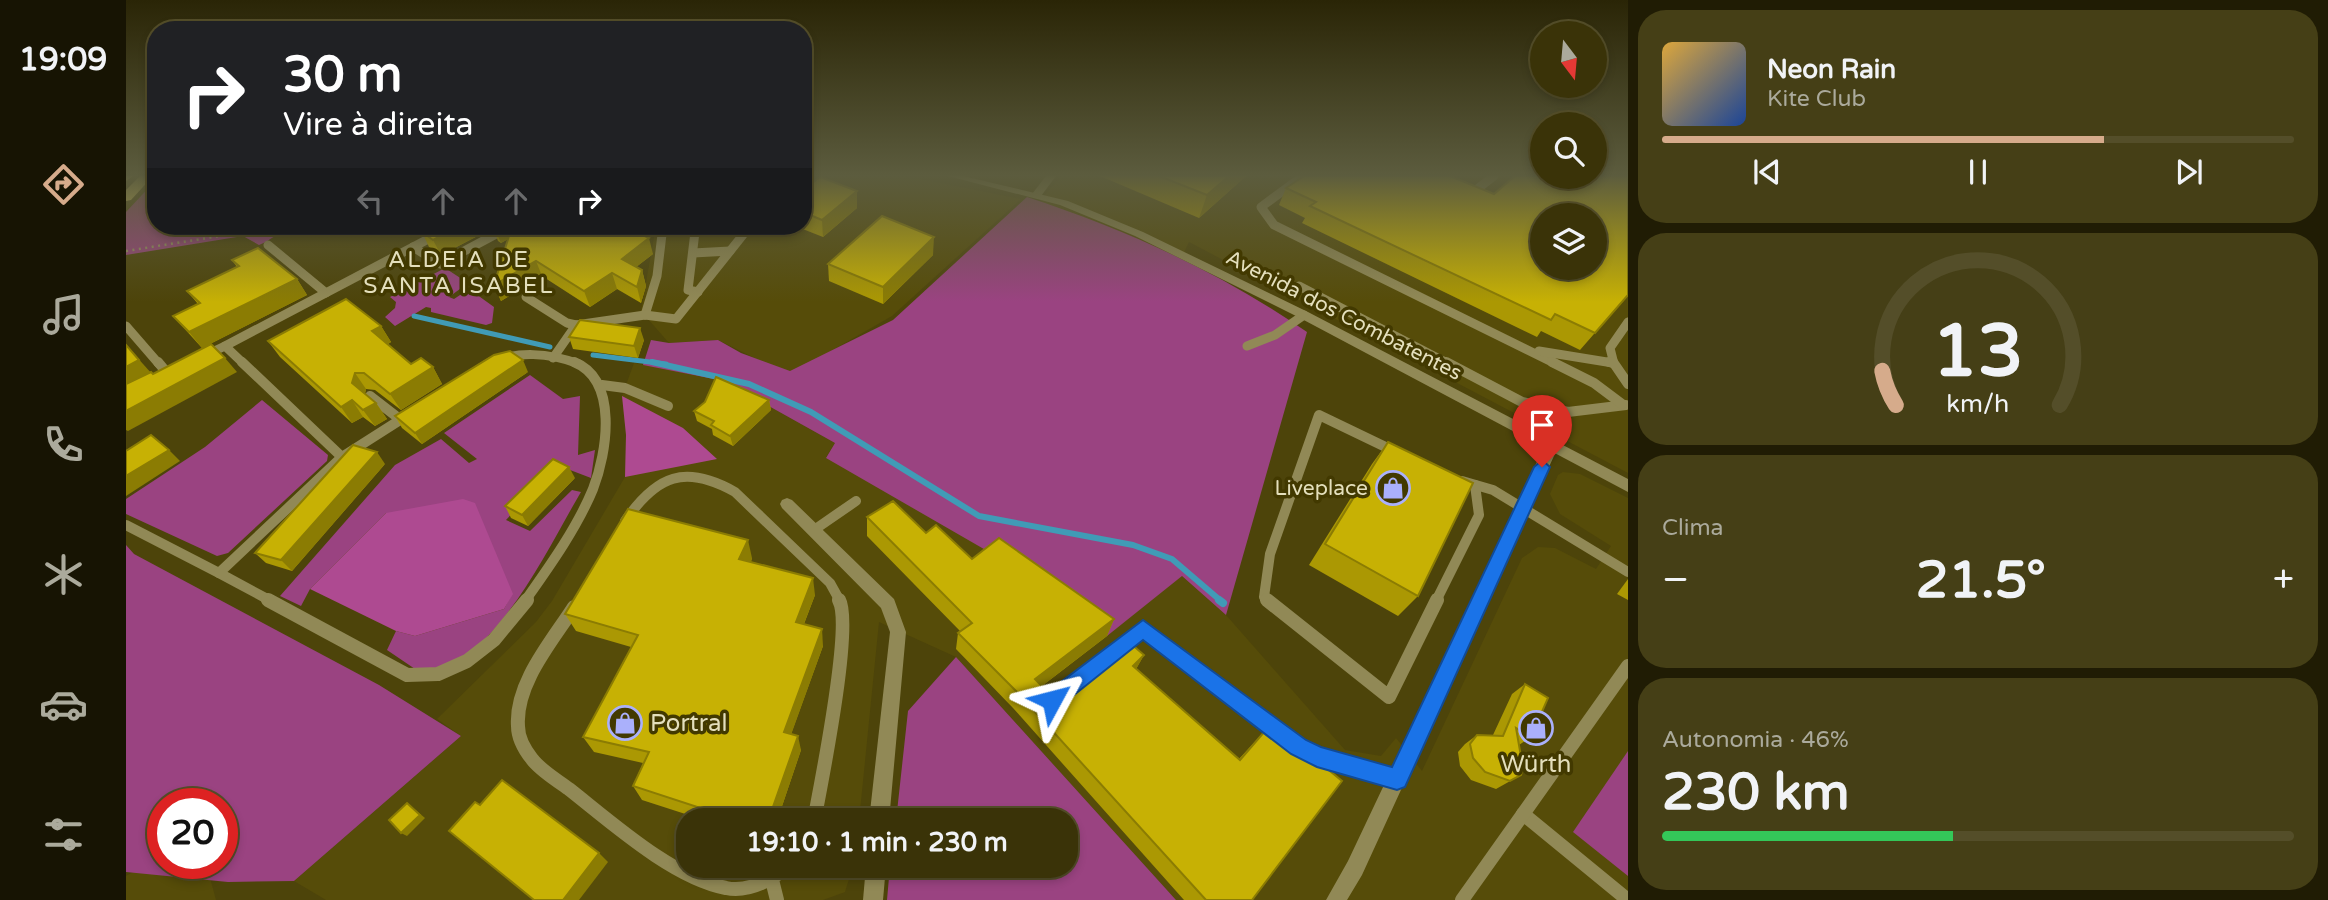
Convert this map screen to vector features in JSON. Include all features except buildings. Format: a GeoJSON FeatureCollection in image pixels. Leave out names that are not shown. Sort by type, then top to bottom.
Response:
{"type":"FeatureCollection","features":[{"type":"Feature","properties":{"kind":"street","name":"Avenida dos Combatentes"},"geometry":{"type":"LineString","coordinates":[[1098,218],[1139,234],[1304,314],[1628,486]]}},
{"type":"Feature","properties":{"kind":"street"},"geometry":{"type":"LineString","coordinates":[[1336,900],[1355,868],[1552,446]]}},
{"type":"Feature","properties":{"kind":"street"},"geometry":{"type":"LineString","coordinates":[[787,504],[888,604],[895,618],[898,632],[880,808]]}},
{"type":"Feature","properties":{"kind":"street"},"geometry":{"type":"LineString","coordinates":[[873,900],[875,878]]}},
{"type":"Feature","properties":{"kind":"lane"},"geometry":{"type":"LineString","coordinates":[[1266,218],[1594,383],[1625,405]]}},
{"type":"Feature","properties":{"kind":"lane"},"geometry":{"type":"LineString","coordinates":[[191,363],[436,235]]}},
{"type":"Feature","properties":{"kind":"lane"},"geometry":{"type":"LineString","coordinates":[[413,247],[440,264],[494,235]]}},
{"type":"Feature","properties":{"kind":"lane"},"geometry":{"type":"LineString","coordinates":[[645,315],[657,276],[662,235]]}},
{"type":"Feature","properties":{"kind":"lane"},"geometry":{"type":"LineString","coordinates":[[695,235],[688,290],[698,292]]}},
{"type":"Feature","properties":{"kind":"lane"},"geometry":{"type":"LineString","coordinates":[[526,297],[567,323],[576,325],[645,315],[676,319],[743,235]]}},
{"type":"Feature","properties":{"kind":"lane"},"geometry":{"type":"LineString","coordinates":[[268,245],[326,293]]}},
{"type":"Feature","properties":{"kind":"lane"},"geometry":{"type":"LineString","coordinates":[[693,253],[730,251]]}},
{"type":"Feature","properties":{"kind":"lane"},"geometry":{"type":"LineString","coordinates":[[1299,286],[1522,402],[1568,412],[1625,405]]}},
{"type":"Feature","properties":{"kind":"lane"},"geometry":{"type":"LineString","coordinates":[[1247,346],[1275,335],[1304,314]]}},
{"type":"Feature","properties":{"kind":"lane"},"geometry":{"type":"LineString","coordinates":[[1628,322],[1610,348],[1613,363],[1628,384]]}},
{"type":"Feature","properties":{"kind":"lane"},"geometry":{"type":"LineString","coordinates":[[553,358],[576,325]]}},
{"type":"Feature","properties":{"kind":"lane"},"geometry":{"type":"LineString","coordinates":[[126,326],[168,374]]}},
{"type":"Feature","properties":{"kind":"lane"},"geometry":{"type":"LineString","coordinates":[[1513,343],[1581,360],[1613,363]]}},
{"type":"Feature","properties":{"kind":"lane"},"geometry":{"type":"LineString","coordinates":[[225,346],[342,457]]}},
{"type":"Feature","properties":{"kind":"lane"},"geometry":{"type":"LineString","coordinates":[[126,525],[407,675],[425,678],[455,668],[492,642],[518,612],[592,492],[600,472],[602,454],[602,385],[590,370],[570,361],[515,354],[499,359],[342,457],[219,573]]}},
{"type":"Feature","properties":{"kind":"lane"},"geometry":{"type":"LineString","coordinates":[[158,380],[180,369]]}},
{"type":"Feature","properties":{"kind":"lane"},"geometry":{"type":"LineString","coordinates":[[602,385],[625,388],[668,406]]}},
{"type":"Feature","properties":{"kind":"lane"},"geometry":{"type":"LineString","coordinates":[[370,396],[401,420]]}},
{"type":"Feature","properties":{"kind":"lane"},"geometry":{"type":"LineString","coordinates":[[1413,460],[1320,415],[1270,554],[1264,597],[1390,697],[1479,516],[1475,485]]}},
{"type":"Feature","properties":{"kind":"lane"},"geometry":{"type":"LineString","coordinates":[[620,529],[643,494],[660,482],[689,475],[715,479],[735,492],[838,594],[844,619],[831,730],[816,808]]}},
{"type":"Feature","properties":{"kind":"lane"},"geometry":{"type":"LineString","coordinates":[[1448,476],[1493,490],[1628,572]]}},
{"type":"Feature","properties":{"kind":"lane"},"geometry":{"type":"LineString","coordinates":[[814,530],[856,501]]}},
{"type":"Feature","properties":{"kind":"lane"},"geometry":{"type":"LineString","coordinates":[[578,599],[523,693],[516,713],[515,731],[520,749],[675,866],[703,881],[727,888],[751,887],[774,878]]}},
{"type":"Feature","properties":{"kind":"lane"},"geometry":{"type":"LineString","coordinates":[[1052,700],[1143,629],[1299,747],[1317,757],[1397,779]]}},
{"type":"Feature","properties":{"kind":"lane"},"geometry":{"type":"LineString","coordinates":[[1462,900],[1628,666]]}},
{"type":"Feature","properties":{"kind":"lane"},"geometry":{"type":"LineString","coordinates":[[1523,814],[1628,900]]}},
{"type":"Feature","properties":{"kind":"lane"},"geometry":{"type":"LineString","coordinates":[[772,880],[777,900]]}},
{"type":"Feature","properties":{"kind":"path"},"geometry":{"type":"LineString","coordinates":[[126,251],[226,235]]}},
{"type":"Feature","properties":{"kind":"shaded area"},"geometry":{"type":"Polygon","coordinates":[[[126,218],[147,218],[147,235],[277,235],[259,245],[243,236],[126,255],[126,218]]]}},
{"type":"Feature","properties":{"kind":"shaded area"},"geometry":{"type":"Polygon","coordinates":[[[812,218],[1000,218],[892,316],[789,375],[718,340],[669,343],[641,311],[654,235],[812,235],[812,218]]]}},
{"type":"Feature","properties":{"kind":"shaded area"},"geometry":{"type":"Polygon","coordinates":[[[1004,218],[1086,218],[1172,254],[1207,272],[1307,332],[1226,615],[1182,576],[1107,636],[996,556],[826,458],[835,443],[724,381],[643,365],[651,340],[669,343],[718,340],[741,353],[790,371],[893,320],[1004,218]]]}},
{"type":"Feature","properties":{"kind":"shaded area"},"geometry":{"type":"Polygon","coordinates":[[[1081,218],[1530,218],[1530,280],[1607,280],[1607,218],[1628,218],[1628,473],[1189,242],[1181,259],[1081,218]]]}},
{"type":"Feature","properties":{"kind":"shaded area"},"geometry":{"type":"Polygon","coordinates":[[[445,268],[468,283],[449,297],[454,299],[469,289],[494,307],[492,323],[486,325],[431,312],[431,308],[426,307],[395,326],[385,317],[395,308],[396,302],[390,297],[445,268]]]}},
{"type":"Feature","properties":{"kind":"shaded area"},"geometry":{"type":"Polygon","coordinates":[[[634,363],[724,381],[835,443],[826,457],[1182,576],[1226,615],[1345,750],[1381,756],[1396,738],[1422,771],[1522,558],[1538,547],[1555,548],[1596,569],[1611,546],[1560,514],[1550,494],[1558,475],[1563,472],[1580,474],[1628,498],[1628,900],[1176,900],[956,657],[879,622],[860,808],[676,808],[676,878],[849,878],[845,892],[823,900],[326,900],[294,881],[461,736],[437,719],[536,622],[552,601],[625,477],[626,435],[622,396],[634,363]]]}},
{"type":"Feature","properties":{"kind":"shaded area"},"geometry":{"type":"Polygon","coordinates":[[[530,375],[563,399],[580,396],[578,455],[595,450],[591,478],[557,465],[506,520],[530,531],[572,490],[581,492],[524,590],[487,637],[467,655],[445,667],[418,671],[387,650],[396,631],[415,636],[504,609],[512,594],[386,513],[310,589],[301,606],[280,596],[395,465],[441,439],[469,463],[477,459],[444,433],[530,375]]]}},
{"type":"Feature","properties":{"kind":"shaded area"},"geometry":{"type":"Polygon","coordinates":[[[622,396],[683,428],[717,459],[625,477],[626,435],[622,396]]]}},
{"type":"Feature","properties":{"kind":"shaded area"},"geometry":{"type":"Polygon","coordinates":[[[262,400],[328,455],[327,461],[228,553],[217,556],[126,514],[126,499],[205,447],[262,400]]]}},
{"type":"Feature","properties":{"kind":"shaded area"},"geometry":{"type":"Polygon","coordinates":[[[463,499],[475,503],[513,594],[504,609],[415,636],[396,631],[310,589],[386,513],[463,499]]]}},
{"type":"Feature","properties":{"kind":"shaded area"},"geometry":{"type":"Polygon","coordinates":[[[126,545],[134,554],[379,685],[461,736],[294,881],[228,882],[197,879],[238,879],[238,788],[147,788],[147,874],[126,872],[126,545]]]}},
{"type":"Feature","properties":{"kind":"shaded area"},"geometry":{"type":"Polygon","coordinates":[[[956,657],[1176,900],[887,900],[889,878],[1078,878],[1078,808],[897,808],[908,711],[956,657]]]}},
{"type":"Feature","properties":{"kind":"shaded area"},"geometry":{"type":"Polygon","coordinates":[[[1628,751],[1628,876],[1573,832],[1628,751]]]}},
{"type":"Feature","properties":{"kind":"shaded area"},"geometry":{"type":"Polygon","coordinates":[[[135,871],[147,871],[147,879],[210,879],[216,900],[126,900],[126,876],[135,871]]]}},
{"type":"Feature","properties":{"kind":"waterway"},"geometry":{"type":"LineString","coordinates":[[414,316],[550,347]]}},
{"type":"Feature","properties":{"kind":"waterway"},"geometry":{"type":"LineString","coordinates":[[593,355],[655,363]]}},
{"type":"Feature","properties":{"kind":"waterway"},"geometry":{"type":"LineString","coordinates":[[655,363],[666,364]]}},
{"type":"Feature","properties":{"kind":"waterway"},"geometry":{"type":"LineString","coordinates":[[655,363],[749,384],[811,412],[979,516],[1133,545],[1172,559],[1221,601]]}},
{"type":"Feature","properties":{"kind":"waterway"},"geometry":{"type":"LineString","coordinates":[[1219,600],[1223,603]]}},
{"type":"Feature","properties":{"kind":"place","name":"Liveplace"},"geometry":{"type":"Point","coordinates":[1393,488]}},
{"type":"Feature","properties":{"kind":"place","name":"Portral"},"geometry":{"type":"Point","coordinates":[625,723]}},
{"type":"Feature","properties":{"kind":"place","name":"Würth"},"geometry":{"type":"Point","coordinates":[1536,728]}},
{"type":"Feature","properties":{"kind":"district","name":"ALDEIA DE SANTA ISABEL"},"geometry":{"type":"Point","coordinates":[459,272]}},
{"type":"Feature","properties":{"kind":"route"},"geometry":{"type":"LineString","coordinates":[[1052,700],[1143,629],[1299,747],[1317,757],[1397,779],[1542,467]]}}]}
